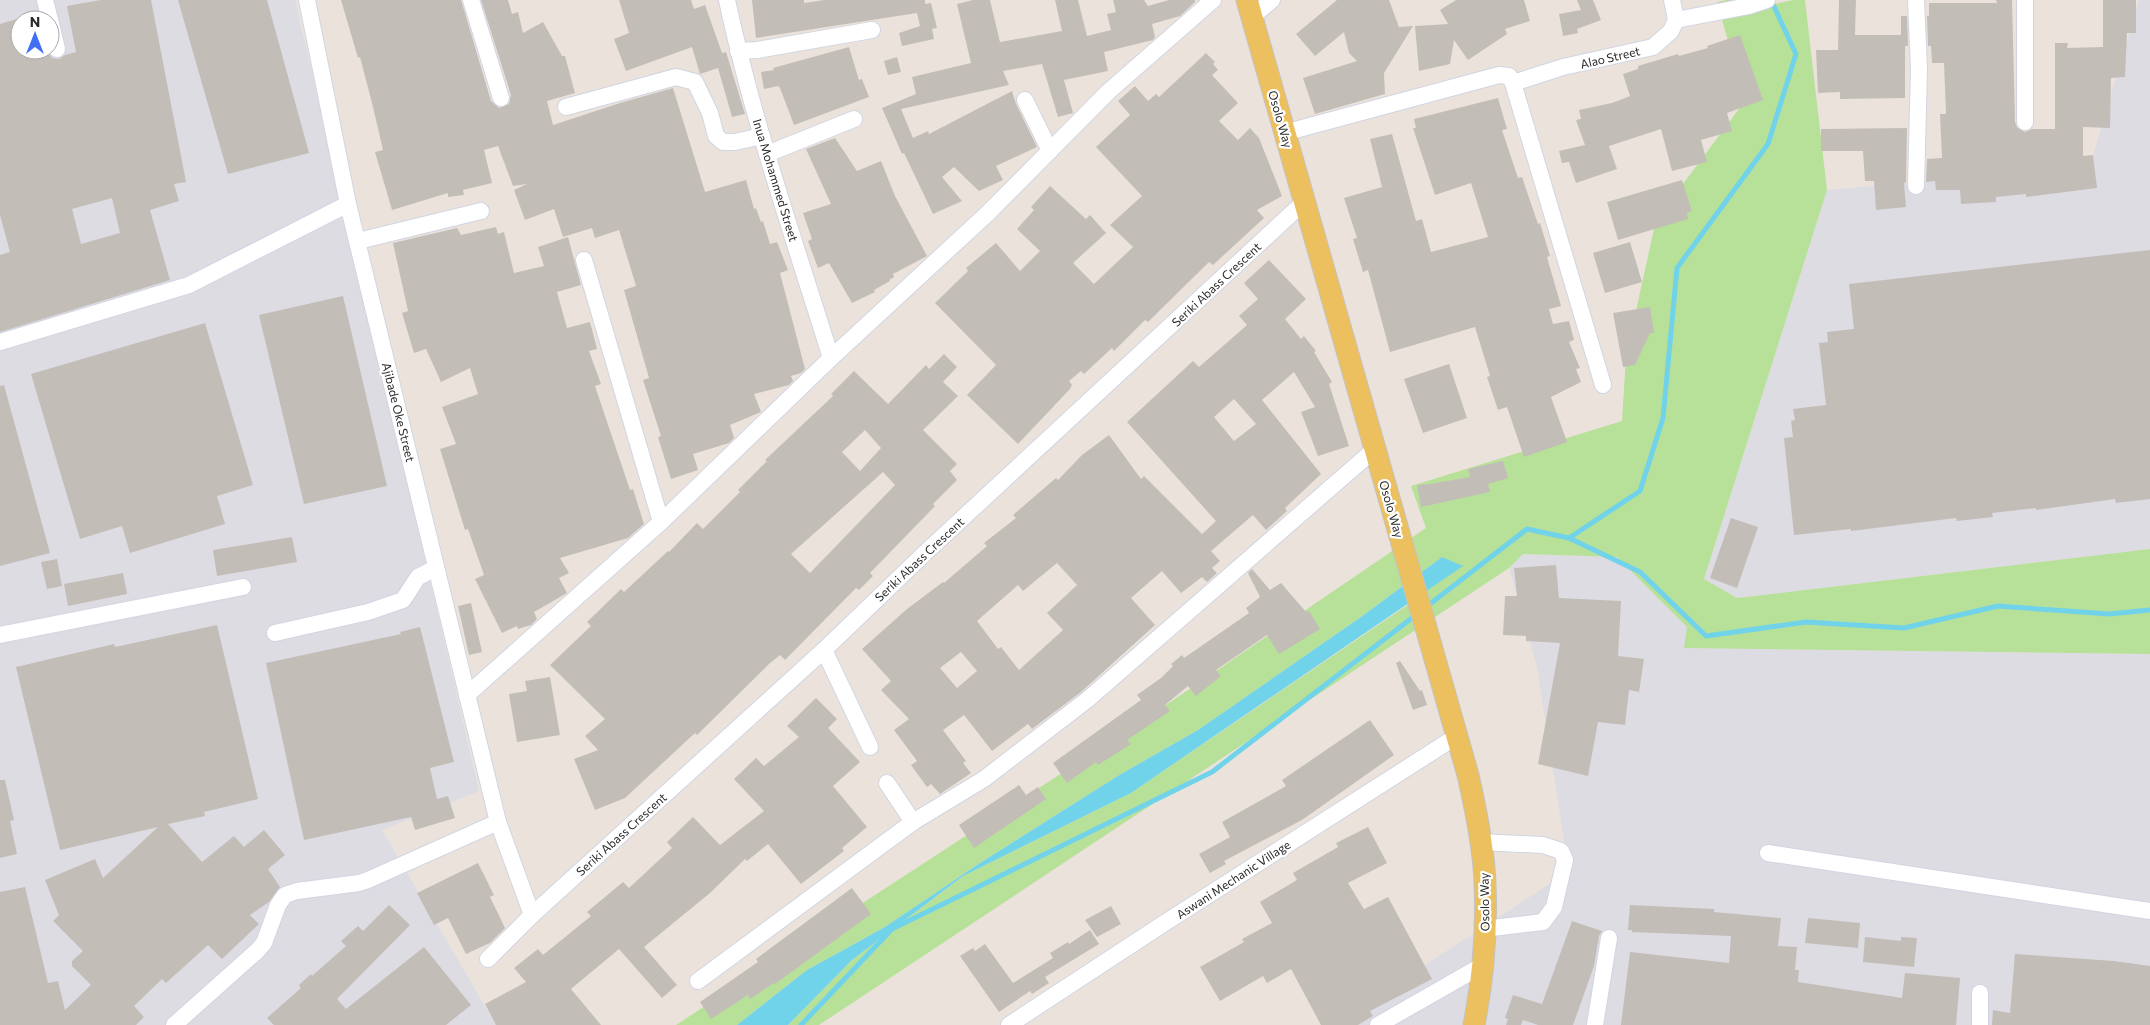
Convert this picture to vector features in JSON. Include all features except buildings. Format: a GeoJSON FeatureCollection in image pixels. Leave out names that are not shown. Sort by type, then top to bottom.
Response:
{"type":"FeatureCollection","features":[{"type":"Feature","properties":{"kind":"main road","name":"Osolo Way"},"geometry":{"type":"LineString","coordinates":[[1250,8],[1470,784],[1485,884],[1483,965],[1474,1025]]}},
{"type":"Feature","properties":{"kind":"street","name":"Ajibade Oke Street"},"geometry":{"type":"LineString","coordinates":[[306,0],[348,204],[498,822],[532,915]]}},
{"type":"Feature","properties":{"kind":"street"},"geometry":{"type":"LineString","coordinates":[[471,0],[501,98]]}},
{"type":"Feature","properties":{"kind":"street","name":"Inua Mohammed Street"},"geometry":{"type":"LineString","coordinates":[[728,0],[738,51],[767,154],[830,358]]}},
{"type":"Feature","properties":{"kind":"street"},"geometry":{"type":"LineString","coordinates":[[467,695],[661,522],[830,358],[988,213],[1108,92],[1213,0]]}},
{"type":"Feature","properties":{"kind":"street"},"geometry":{"type":"LineString","coordinates":[[1250,8],[1272,0]]}},
{"type":"Feature","properties":{"kind":"street"},"geometry":{"type":"LineString","coordinates":[[1672,0],[1676,20],[1748,6],[1767,0]]}},
{"type":"Feature","properties":{"kind":"street"},"geometry":{"type":"LineString","coordinates":[[1916,0],[1919,69],[1916,186]]}},
{"type":"Feature","properties":{"kind":"street"},"geometry":{"type":"LineString","coordinates":[[2025,0],[2025,122]]}},
{"type":"Feature","properties":{"kind":"street","name":"Alao Street"},"geometry":{"type":"LineString","coordinates":[[1513,83],[1563,67],[1653,47],[1671,31],[1676,20]]}},
{"type":"Feature","properties":{"kind":"street"},"geometry":{"type":"LineString","coordinates":[[738,51],[872,30]]}},
{"type":"Feature","properties":{"kind":"street"},"geometry":{"type":"LineString","coordinates":[[1284,133],[1499,75],[1509,76],[1513,83],[1603,385]]}},
{"type":"Feature","properties":{"kind":"street"},"geometry":{"type":"LineString","coordinates":[[566,107],[676,77],[695,82],[710,113],[716,136],[723,142],[735,142],[762,136]]}},
{"type":"Feature","properties":{"kind":"street"},"geometry":{"type":"LineString","coordinates":[[1025,100],[1050,151]]}},
{"type":"Feature","properties":{"kind":"street"},"geometry":{"type":"LineString","coordinates":[[767,154],[854,119]]}},
{"type":"Feature","properties":{"kind":"street","name":"Seriki Abass Crescent"},"geometry":{"type":"LineString","coordinates":[[488,960],[532,915],[824,650],[926,552],[1304,202]]}},
{"type":"Feature","properties":{"kind":"street"},"geometry":{"type":"LineString","coordinates":[[0,342],[189,284],[348,204]]}},
{"type":"Feature","properties":{"kind":"street"},"geometry":{"type":"LineString","coordinates":[[358,241],[481,211]]}},
{"type":"Feature","properties":{"kind":"street"},"geometry":{"type":"LineString","coordinates":[[584,260],[661,522]]}},
{"type":"Feature","properties":{"kind":"street"},"geometry":{"type":"LineString","coordinates":[[698,981],[912,822],[984,779],[1087,700],[1375,449]]}},
{"type":"Feature","properties":{"kind":"street"},"geometry":{"type":"LineString","coordinates":[[275,633],[368,612],[403,600],[418,577],[436,568]]}},
{"type":"Feature","properties":{"kind":"street"},"geometry":{"type":"LineString","coordinates":[[0,634],[243,587]]}},
{"type":"Feature","properties":{"kind":"street"},"geometry":{"type":"LineString","coordinates":[[824,650],[870,747]]}},
{"type":"Feature","properties":{"kind":"street","name":"Aswani Mechanic Village"},"geometry":{"type":"LineString","coordinates":[[1009,1025],[1457,736]]}},
{"type":"Feature","properties":{"kind":"street"},"geometry":{"type":"LineString","coordinates":[[887,783],[912,822]]}},
{"type":"Feature","properties":{"kind":"street"},"geometry":{"type":"LineString","coordinates":[[174,1025],[258,951],[264,943],[278,905],[285,895],[297,891],[359,883],[368,880],[498,822]]}},
{"type":"Feature","properties":{"kind":"street"},"geometry":{"type":"LineString","coordinates":[[1480,842],[1543,846],[1561,851],[1565,860],[1554,907],[1543,922],[1484,929]]}},
{"type":"Feature","properties":{"kind":"street"},"geometry":{"type":"LineString","coordinates":[[1768,853],[2150,911]]}},
{"type":"Feature","properties":{"kind":"street"},"geometry":{"type":"LineString","coordinates":[[1595,1025],[1609,938]]}},
{"type":"Feature","properties":{"kind":"street"},"geometry":{"type":"LineString","coordinates":[[1378,1025],[1483,965]]}},
{"type":"Feature","properties":{"kind":"street"},"geometry":{"type":"LineString","coordinates":[[1980,993],[1980,1025]]}},
{"type":"Feature","properties":{"kind":"shaded area"},"geometry":{"type":"Polygon","coordinates":[[[0,0],[295,0],[479,791],[382,830],[496,1025],[0,1025],[0,0]]]}},
{"type":"Feature","properties":{"kind":"shaded area"},"geometry":{"type":"Polygon","coordinates":[[[2139,0],[2150,0],[2150,549],[1737,598],[1704,579],[1827,190],[2090,166],[2139,0]]]}},
{"type":"Feature","properties":{"kind":"shaded area"},"geometry":{"type":"Polygon","coordinates":[[[1523,554],[1617,557],[1688,628],[1684,648],[2150,654],[2150,1025],[1333,1025],[1557,879],[1565,847],[1537,667],[1509,568],[1523,554]]]}},
{"type":"Feature","properties":{"kind":"green space"},"geometry":{"type":"Polygon","coordinates":[[[1726,0],[1755,0],[1765,6],[1793,0],[1805,0],[1827,190],[1704,579],[1737,598],[2150,549],[2150,654],[1684,648],[1687,627],[1617,557],[1523,554],[1509,568],[819,1025],[788,1025],[852,960],[963,876],[1131,793],[1415,600],[1442,557],[1361,617],[1198,730],[1121,774],[977,865],[885,927],[807,970],[737,1025],[676,1025],[1166,705],[1426,528],[1411,486],[1622,421],[1626,356],[1656,220],[1745,101],[1717,2],[1726,0]]]}},
{"type":"Feature","properties":{"kind":"water"},"geometry":{"type":"Polygon","coordinates":[[[1442,557],[1463,566],[1131,793],[963,876],[852,960],[788,1025],[737,1025],[807,970],[885,927],[977,865],[1121,774],[1198,730],[1361,617],[1442,557]]]}},
{"type":"Feature","properties":{"kind":"waterway"},"geometry":{"type":"LineString","coordinates":[[1569,538],[1640,491],[1663,418],[1677,268],[1768,144],[1796,54],[1771,0]]}},
{"type":"Feature","properties":{"kind":"waterway"},"geometry":{"type":"LineString","coordinates":[[1426,607],[1527,529],[1569,538],[1640,572],[1706,636],[1806,622],[1904,628],[1998,606],[2109,614],[2150,610]]}},
{"type":"Feature","properties":{"kind":"waterway"},"geometry":{"type":"LineString","coordinates":[[801,1025],[892,929],[1212,772],[1417,614]]}}]}
